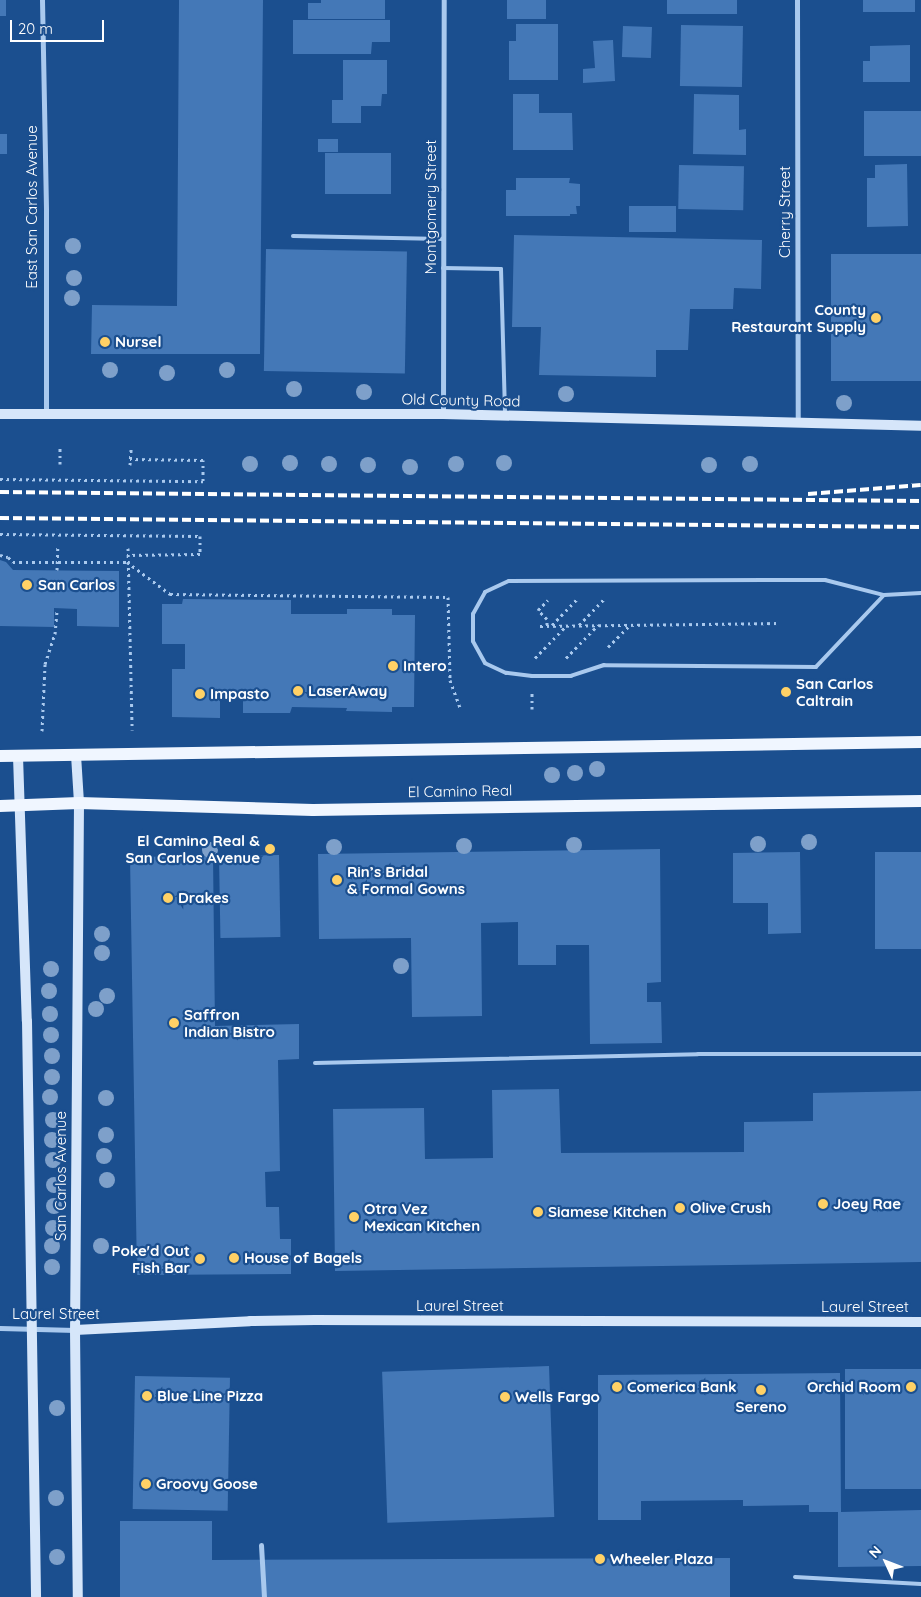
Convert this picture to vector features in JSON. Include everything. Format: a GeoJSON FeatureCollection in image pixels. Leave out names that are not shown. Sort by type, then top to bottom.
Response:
{"type":"FeatureCollection","features":[{"type":"Feature","properties":{"kind":"main road","name":"Old County Road"},"geometry":{"type":"LineString","coordinates":[[0,414],[443,414],[921,426]]}},
{"type":"Feature","properties":{"kind":"main road"},"geometry":{"type":"LineString","coordinates":[[0,756],[547,746],[921,742]]}},
{"type":"Feature","properties":{"kind":"main road","name":"San Carlos Avenue"},"geometry":{"type":"LineString","coordinates":[[76,755],[79,803],[75,1330],[78,1597]]}},
{"type":"Feature","properties":{"kind":"main road","name":"San Carlos Avenue"},"geometry":{"type":"LineString","coordinates":[[18,756],[27,1020],[31,1329],[35,1434],[36,1597]]}},
{"type":"Feature","properties":{"kind":"main road","name":"El Camino Real"},"geometry":{"type":"LineString","coordinates":[[0,806],[79,803],[313,810],[921,801]]}},
{"type":"Feature","properties":{"kind":"main road","name":"Laurel Street"},"geometry":{"type":"LineString","coordinates":[[75,1330],[306,1320],[921,1322]]}},
{"type":"Feature","properties":{"kind":"street","name":"East San Carlos Avenue"},"geometry":{"type":"LineString","coordinates":[[42,0],[46,211],[46,414]]}},
{"type":"Feature","properties":{"kind":"street","name":"Montgomery Street"},"geometry":{"type":"LineString","coordinates":[[443,414],[444,0]]}},
{"type":"Feature","properties":{"kind":"street","name":"Cherry Street"},"geometry":{"type":"LineString","coordinates":[[798,0],[798,424]]}},
{"type":"Feature","properties":{"kind":"street","name":"Laurel Street"},"geometry":{"type":"LineString","coordinates":[[0,1328],[75,1330]]}},
{"type":"Feature","properties":{"kind":"street"},"geometry":{"type":"LineString","coordinates":[[261,1545],[264,1597]]}},
{"type":"Feature","properties":{"kind":"lane"},"geometry":{"type":"LineString","coordinates":[[294,236],[443,239]]}},
{"type":"Feature","properties":{"kind":"lane"},"geometry":{"type":"LineString","coordinates":[[443,268],[501,269],[506,416]]}},
{"type":"Feature","properties":{"kind":"lane"},"geometry":{"type":"LineString","coordinates":[[884,595],[816,666],[604,666],[570,676],[506,673],[485,663],[473,641],[473,614],[485,592],[508,581],[825,580],[884,595],[921,593]]}},
{"type":"Feature","properties":{"kind":"lane"},"geometry":{"type":"LineString","coordinates":[[315,1063],[698,1054],[921,1054]]}},
{"type":"Feature","properties":{"kind":"lane"},"geometry":{"type":"LineString","coordinates":[[795,1577],[921,1584]]}},
{"type":"Feature","properties":{"kind":"path"},"geometry":{"type":"LineString","coordinates":[[60,447],[60,464]]}},
{"type":"Feature","properties":{"kind":"path"},"geometry":{"type":"LineString","coordinates":[[130,465],[131,449]]}},
{"type":"Feature","properties":{"kind":"path"},"geometry":{"type":"LineString","coordinates":[[0,479],[203,481],[203,460],[130,459]]}},
{"type":"Feature","properties":{"kind":"path"},"geometry":{"type":"LineString","coordinates":[[0,534],[200,536],[200,554],[127,554]]}},
{"type":"Feature","properties":{"kind":"path"},"geometry":{"type":"LineString","coordinates":[[57,570],[58,547]]}},
{"type":"Feature","properties":{"kind":"path"},"geometry":{"type":"LineString","coordinates":[[128,548],[132,730]]}},
{"type":"Feature","properties":{"kind":"path"},"geometry":{"type":"LineString","coordinates":[[0,555],[8,557],[13,562],[127,562],[170,594],[448,597],[450,680],[461,710]]}},
{"type":"Feature","properties":{"kind":"path"},"geometry":{"type":"LineString","coordinates":[[550,626],[594,581]]}},
{"type":"Feature","properties":{"kind":"path"},"geometry":{"type":"LineString","coordinates":[[578,625],[621,581]]}},
{"type":"Feature","properties":{"kind":"path"},"geometry":{"type":"LineString","coordinates":[[42,731],[44,664],[55,634],[57,609]]}},
{"type":"Feature","properties":{"kind":"path"},"geometry":{"type":"LineString","coordinates":[[538,610],[548,619],[550,626]]}},
{"type":"Feature","properties":{"kind":"path"},"geometry":{"type":"LineString","coordinates":[[540,626],[779,623]]}},
{"type":"Feature","properties":{"kind":"path"},"geometry":{"type":"LineString","coordinates":[[549,676],[598,625]]}},
{"type":"Feature","properties":{"kind":"building"},"geometry":{"type":"Polygon","coordinates":[[[0,0],[6,0],[6,16],[0,16],[0,0]]]}},
{"type":"Feature","properties":{"kind":"building"},"geometry":{"type":"Polygon","coordinates":[[[179,0],[263,0],[260,354],[91,354],[92,305],[177,306],[179,0]]]}},
{"type":"Feature","properties":{"kind":"building"},"geometry":{"type":"Polygon","coordinates":[[[321,0],[385,0],[385,19],[308,19],[308,3],[321,3],[321,0]]]}},
{"type":"Feature","properties":{"kind":"building"},"geometry":{"type":"Polygon","coordinates":[[[507,0],[546,0],[546,19],[507,19],[507,0]]]}},
{"type":"Feature","properties":{"kind":"building"},"geometry":{"type":"Polygon","coordinates":[[[667,0],[737,0],[737,14],[667,14],[667,0]]]}},
{"type":"Feature","properties":{"kind":"building"},"geometry":{"type":"Polygon","coordinates":[[[863,0],[915,0],[915,12],[863,12],[863,0]]]}},
{"type":"Feature","properties":{"kind":"building"},"geometry":{"type":"Polygon","coordinates":[[[293,20],[390,20],[390,42],[372,42],[371,54],[293,54],[293,20]]]}},
{"type":"Feature","properties":{"kind":"building"},"geometry":{"type":"Polygon","coordinates":[[[516,24],[558,24],[558,80],[509,80],[509,41],[516,41],[516,24]]]}},
{"type":"Feature","properties":{"kind":"building"},"geometry":{"type":"Polygon","coordinates":[[[681,25],[743,26],[742,87],[680,86],[681,25]]]}},
{"type":"Feature","properties":{"kind":"building"},"geometry":{"type":"Polygon","coordinates":[[[623,26],[652,27],[651,58],[622,57],[623,26]]]}},
{"type":"Feature","properties":{"kind":"building"},"geometry":{"type":"Polygon","coordinates":[[[613,40],[615,81],[583,83],[583,69],[595,68],[593,41],[613,40]]]}},
{"type":"Feature","properties":{"kind":"building"},"geometry":{"type":"Polygon","coordinates":[[[910,45],[910,82],[863,82],[863,61],[870,61],[870,46],[910,45]]]}},
{"type":"Feature","properties":{"kind":"building"},"geometry":{"type":"Polygon","coordinates":[[[343,60],[387,60],[387,94],[382,94],[381,106],[361,106],[361,123],[332,123],[332,100],[343,100],[343,60]]]}},
{"type":"Feature","properties":{"kind":"building"},"geometry":{"type":"Polygon","coordinates":[[[513,94],[539,94],[539,113],[572,113],[573,150],[513,150],[513,94]]]}},
{"type":"Feature","properties":{"kind":"building"},"geometry":{"type":"Polygon","coordinates":[[[694,94],[739,95],[739,130],[746,129],[746,155],[693,154],[694,94]]]}},
{"type":"Feature","properties":{"kind":"building"},"geometry":{"type":"Polygon","coordinates":[[[864,111],[921,111],[921,156],[864,156],[864,111]]]}},
{"type":"Feature","properties":{"kind":"building"},"geometry":{"type":"Polygon","coordinates":[[[0,134],[7,134],[7,154],[0,154],[0,134]]]}},
{"type":"Feature","properties":{"kind":"building"},"geometry":{"type":"Polygon","coordinates":[[[318,139],[338,139],[338,152],[318,152],[318,139]]]}},
{"type":"Feature","properties":{"kind":"building"},"geometry":{"type":"Polygon","coordinates":[[[325,153],[391,153],[391,194],[325,194],[325,153]]]}},
{"type":"Feature","properties":{"kind":"building"},"geometry":{"type":"Polygon","coordinates":[[[907,164],[908,226],[867,227],[867,178],[875,178],[875,165],[907,164]]]}},
{"type":"Feature","properties":{"kind":"building"},"geometry":{"type":"Polygon","coordinates":[[[679,165],[744,166],[743,210],[678,209],[679,165]]]}},
{"type":"Feature","properties":{"kind":"building"},"geometry":{"type":"Polygon","coordinates":[[[516,178],[570,178],[569,183],[580,184],[580,206],[576,206],[577,214],[570,214],[570,216],[506,216],[506,190],[516,190],[516,178]]]}},
{"type":"Feature","properties":{"kind":"building"},"geometry":{"type":"Polygon","coordinates":[[[629,206],[676,206],[676,232],[629,232],[629,206]]]}},
{"type":"Feature","properties":{"kind":"building"},"geometry":{"type":"Polygon","coordinates":[[[514,235],[762,240],[761,289],[734,288],[733,309],[690,309],[688,350],[656,350],[656,377],[539,375],[541,327],[512,327],[514,235]]]}},
{"type":"Feature","properties":{"kind":"building"},"geometry":{"type":"Polygon","coordinates":[[[266,249],[407,251],[405,373],[264,371],[266,249]]]}},
{"type":"Feature","properties":{"kind":"building","name":"County Restaurant Supply"},"geometry":{"type":"Polygon","coordinates":[[[831,254],[921,254],[921,381],[831,381],[831,254]]]}},
{"type":"Feature","properties":{"kind":"building"},"geometry":{"type":"Polygon","coordinates":[[[0,560],[6,562],[13,570],[119,571],[119,627],[77,626],[77,609],[54,608],[54,627],[0,626],[0,560]]]}},
{"type":"Feature","properties":{"kind":"building"},"geometry":{"type":"Polygon","coordinates":[[[183,599],[291,600],[291,614],[347,614],[347,609],[392,609],[392,615],[415,615],[414,707],[392,707],[392,712],[346,711],[347,708],[292,707],[290,713],[243,713],[243,697],[220,696],[220,718],[172,717],[172,669],[185,669],[185,644],[162,644],[162,604],[182,604],[183,599]]]}},
{"type":"Feature","properties":{"kind":"building"},"geometry":{"type":"Polygon","coordinates":[[[660,849],[661,982],[647,983],[647,1002],[661,1002],[662,1043],[590,1044],[589,945],[556,945],[556,965],[518,965],[518,922],[481,923],[482,1016],[412,1017],[411,938],[319,939],[318,854],[660,849]]]}},
{"type":"Feature","properties":{"kind":"building"},"geometry":{"type":"Polygon","coordinates":[[[800,852],[801,933],[768,934],[768,903],[733,903],[733,853],[800,852]]]}},
{"type":"Feature","properties":{"kind":"building"},"geometry":{"type":"Polygon","coordinates":[[[875,852],[921,852],[921,949],[875,949],[875,852]]]}},
{"type":"Feature","properties":{"kind":"building"},"geometry":{"type":"Polygon","coordinates":[[[279,855],[280,937],[220,938],[219,856],[279,855]]]}},
{"type":"Feature","properties":{"kind":"building"},"geometry":{"type":"Polygon","coordinates":[[[213,856],[215,1026],[299,1024],[299,1059],[278,1060],[280,1171],[265,1172],[266,1207],[279,1207],[280,1239],[291,1239],[291,1274],[137,1275],[130,857],[213,856]]]}},
{"type":"Feature","properties":{"kind":"building"},"geometry":{"type":"Polygon","coordinates":[[[559,1089],[561,1153],[744,1152],[744,1122],[813,1121],[813,1093],[921,1091],[921,1262],[335,1271],[333,1109],[424,1108],[425,1159],[493,1158],[492,1090],[559,1089]]]}},
{"type":"Feature","properties":{"kind":"building"},"geometry":{"type":"Polygon","coordinates":[[[549,1366],[554,1517],[387,1523],[382,1372],[549,1366]]]}},
{"type":"Feature","properties":{"kind":"building"},"geometry":{"type":"Polygon","coordinates":[[[845,1369],[921,1369],[921,1489],[845,1489],[845,1369]]]}},
{"type":"Feature","properties":{"kind":"building"},"geometry":{"type":"Polygon","coordinates":[[[840,1373],[841,1512],[921,1510],[921,1566],[838,1567],[838,1512],[809,1512],[809,1505],[743,1506],[743,1500],[641,1501],[641,1520],[598,1520],[598,1375],[840,1373]]]}},
{"type":"Feature","properties":{"kind":"building"},"geometry":{"type":"Polygon","coordinates":[[[135,1376],[230,1378],[228,1511],[133,1509],[135,1376]]]}},
{"type":"Feature","properties":{"kind":"building","name":"Wheeler Plaza"},"geometry":{"type":"Polygon","coordinates":[[[120,1521],[212,1521],[212,1560],[730,1558],[730,1597],[120,1597],[120,1521]]]}},
{"type":"Feature","properties":{"kind":"railway"},"geometry":{"type":"LineString","coordinates":[[808,494],[921,485]]}},
{"type":"Feature","properties":{"kind":"railway"},"geometry":{"type":"LineString","coordinates":[[0,492],[921,501]]}},
{"type":"Feature","properties":{"kind":"railway"},"geometry":{"type":"LineString","coordinates":[[0,518],[921,527]]}},
{"type":"Feature","properties":{"kind":"place","name":"County Restaurant Supply"},"geometry":{"type":"Point","coordinates":[876,318]}},
{"type":"Feature","properties":{"kind":"place","name":"Nursel"},"geometry":{"type":"Point","coordinates":[105,342]}},
{"type":"Feature","properties":{"kind":"place","name":"San Carlos"},"geometry":{"type":"Point","coordinates":[27,585]}},
{"type":"Feature","properties":{"kind":"place","name":"Intero"},"geometry":{"type":"Point","coordinates":[393,666]}},
{"type":"Feature","properties":{"kind":"place","name":"LaserAway"},"geometry":{"type":"Point","coordinates":[298,691]}},
{"type":"Feature","properties":{"kind":"place","name":"San Carlos Caltrain"},"geometry":{"type":"Point","coordinates":[786,692]}},
{"type":"Feature","properties":{"kind":"place","name":"Impasto"},"geometry":{"type":"Point","coordinates":[200,694]}},
{"type":"Feature","properties":{"kind":"place","name":"El Camino Real & San Carlos Avenue"},"geometry":{"type":"Point","coordinates":[270,849]}},
{"type":"Feature","properties":{"kind":"place","name":"Rin’s Bridal & Formal Gowns"},"geometry":{"type":"Point","coordinates":[337,880]}},
{"type":"Feature","properties":{"kind":"place","name":"Drakes"},"geometry":{"type":"Point","coordinates":[168,898]}},
{"type":"Feature","properties":{"kind":"place","name":"Saffron Indian Bistro"},"geometry":{"type":"Point","coordinates":[174,1023]}},
{"type":"Feature","properties":{"kind":"place","name":"Joey Rae"},"geometry":{"type":"Point","coordinates":[823,1204]}},
{"type":"Feature","properties":{"kind":"place","name":"Olive Crush"},"geometry":{"type":"Point","coordinates":[680,1208]}},
{"type":"Feature","properties":{"kind":"place","name":"Siamese Kitchen"},"geometry":{"type":"Point","coordinates":[538,1212]}},
{"type":"Feature","properties":{"kind":"place","name":"Otra Vez Mexican Kitchen"},"geometry":{"type":"Point","coordinates":[354,1217]}},
{"type":"Feature","properties":{"kind":"place","name":"House of Bagels"},"geometry":{"type":"Point","coordinates":[234,1258]}},
{"type":"Feature","properties":{"kind":"place","name":"Poke'd Out Fish Bar"},"geometry":{"type":"Point","coordinates":[200,1259]}},
{"type":"Feature","properties":{"kind":"place","name":"Comerica Bank"},"geometry":{"type":"Point","coordinates":[617,1387]}},
{"type":"Feature","properties":{"kind":"place","name":"Orchid Room"},"geometry":{"type":"Point","coordinates":[911,1387]}},
{"type":"Feature","properties":{"kind":"place","name":"Sereno"},"geometry":{"type":"Point","coordinates":[761,1390]}},
{"type":"Feature","properties":{"kind":"place","name":"Blue Line Pizza"},"geometry":{"type":"Point","coordinates":[147,1396]}},
{"type":"Feature","properties":{"kind":"place","name":"Wells Fargo"},"geometry":{"type":"Point","coordinates":[505,1397]}},
{"type":"Feature","properties":{"kind":"place","name":"Groovy Goose"},"geometry":{"type":"Point","coordinates":[146,1484]}},
{"type":"Feature","properties":{"kind":"place","name":"Wheeler Plaza"},"geometry":{"type":"Point","coordinates":[600,1559]}}]}
